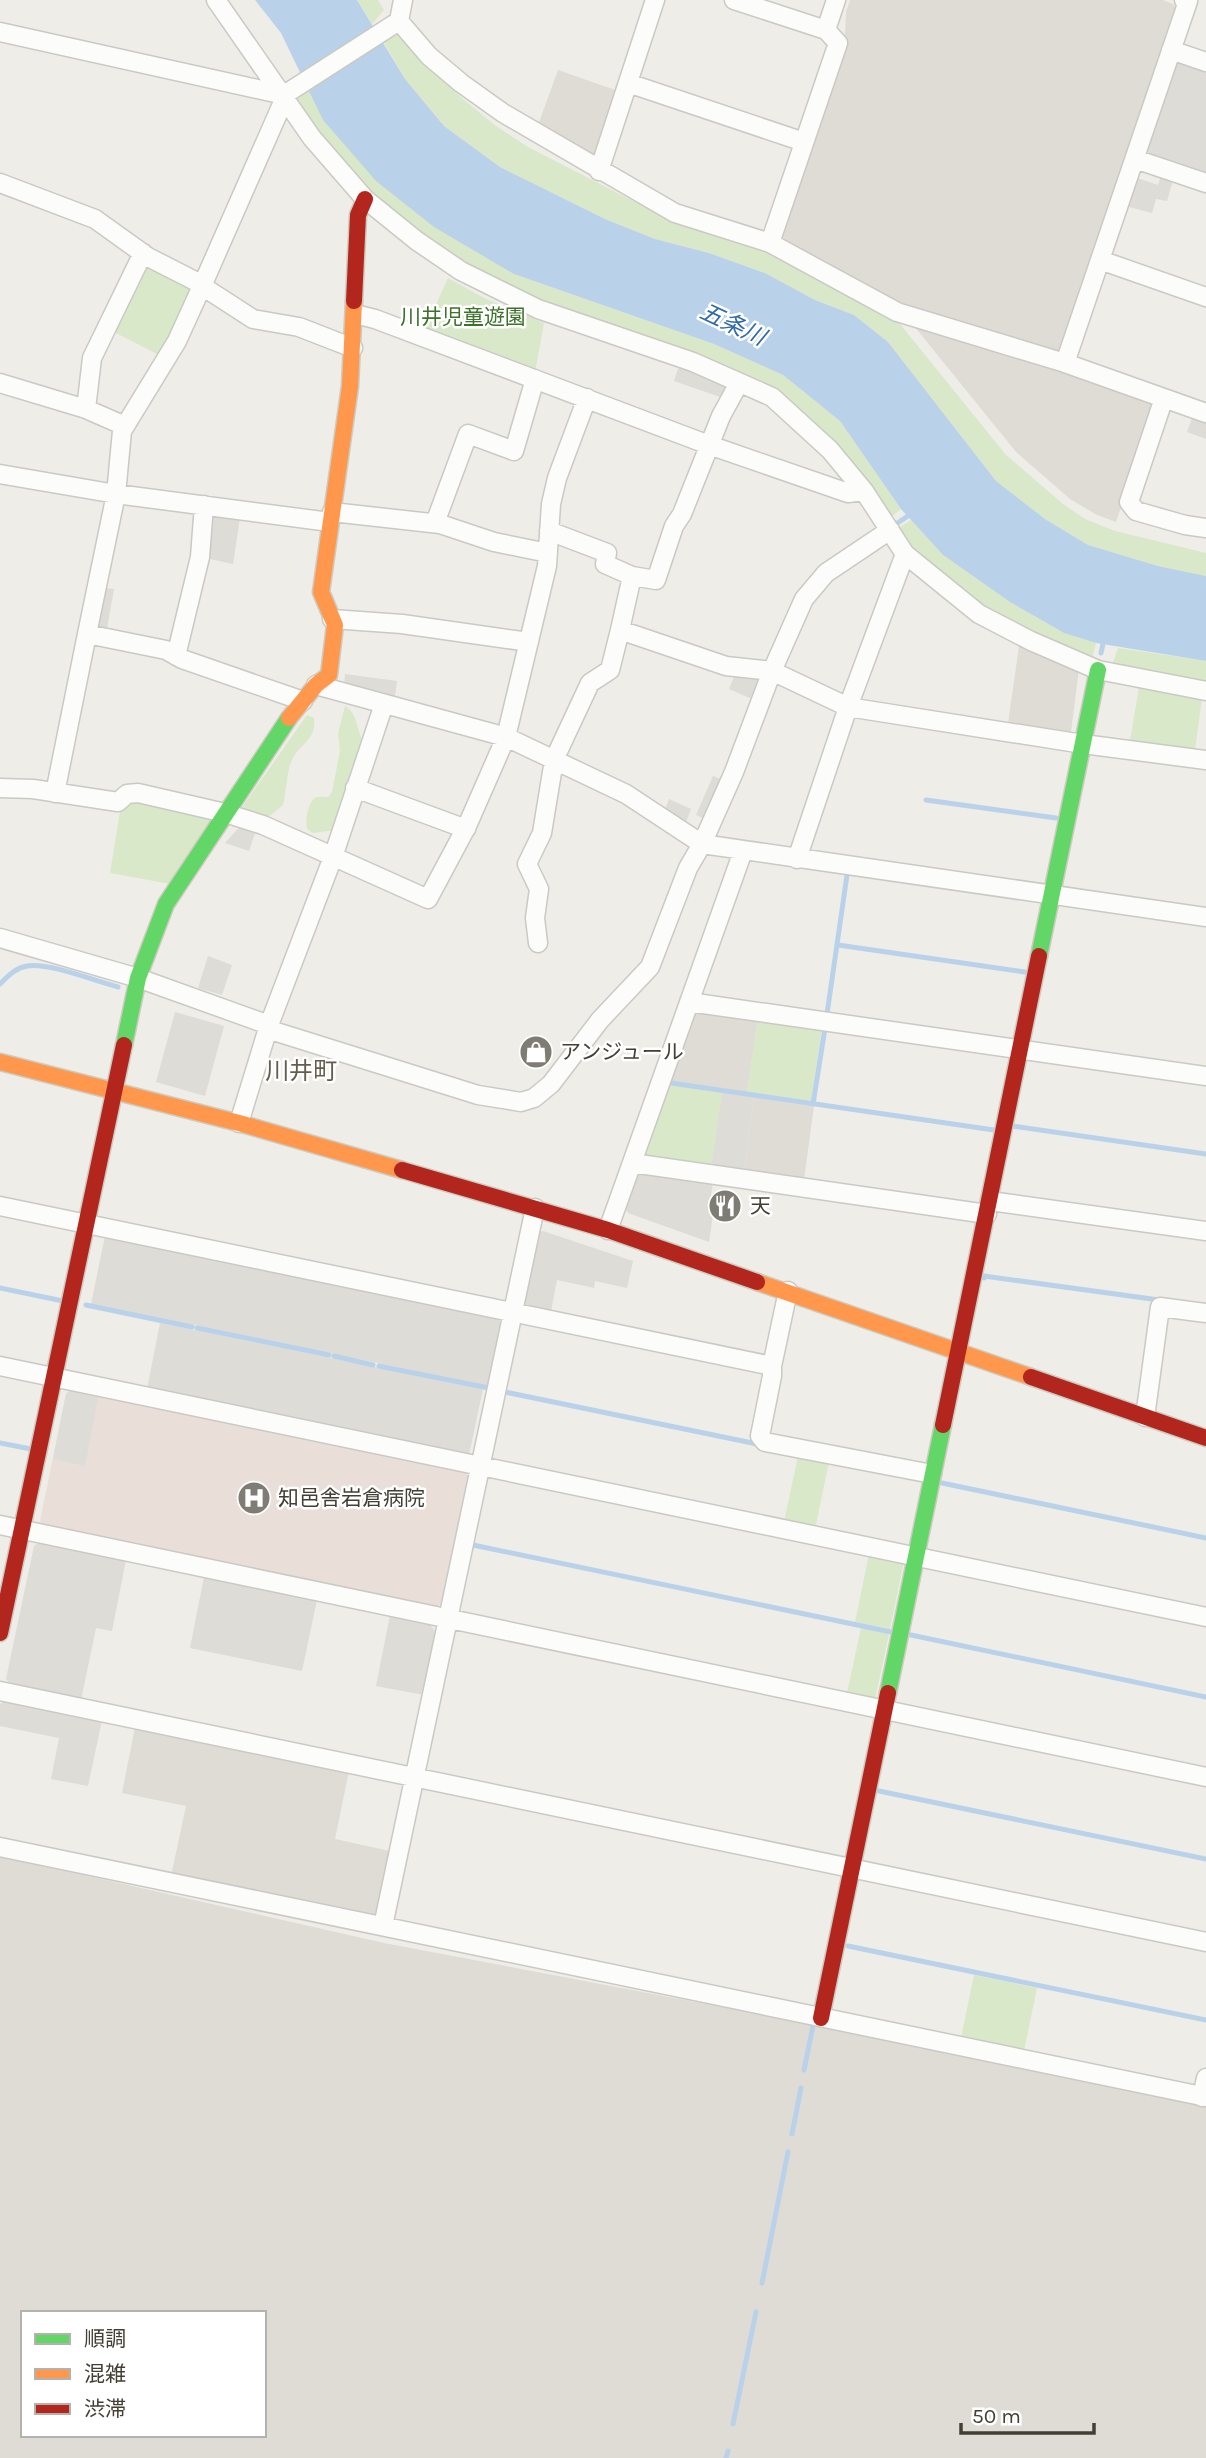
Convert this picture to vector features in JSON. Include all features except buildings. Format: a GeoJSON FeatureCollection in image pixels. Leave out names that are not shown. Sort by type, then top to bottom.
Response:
{"type":"FeatureCollection","features":[{"type":"Feature","properties":{"kind":"street"},"geometry":{"type":"LineString","coordinates":[[216,0],[312,138],[365,199],[417,241],[461,271],[538,309],[693,362],[772,397],[830,450],[864,491],[905,554],[979,614],[1031,641],[1098,670],[1206,691]]}},
{"type":"Feature","properties":{"kind":"street"},"geometry":{"type":"LineString","coordinates":[[55,793],[116,494],[122,431],[177,341],[284,96],[394,24],[403,0]]}},
{"type":"Feature","properties":{"kind":"street"},"geometry":{"type":"LineString","coordinates":[[599,171],[655,0]]}},
{"type":"Feature","properties":{"kind":"street"},"geometry":{"type":"LineString","coordinates":[[734,0],[826,30],[838,43],[770,243]]}},
{"type":"Feature","properties":{"kind":"street"},"geometry":{"type":"LineString","coordinates":[[826,30],[836,0]]}},
{"type":"Feature","properties":{"kind":"street"},"geometry":{"type":"LineString","coordinates":[[1065,363],[1188,1],[1184,0]]}},
{"type":"Feature","properties":{"kind":"street"},"geometry":{"type":"LineString","coordinates":[[394,24],[461,83],[503,113],[674,213],[770,243],[897,312],[1065,363],[1206,413]]}},
{"type":"Feature","properties":{"kind":"street"},"geometry":{"type":"LineString","coordinates":[[0,32],[284,96]]}},
{"type":"Feature","properties":{"kind":"street"},"geometry":{"type":"LineString","coordinates":[[1171,50],[1206,62]]}},
{"type":"Feature","properties":{"kind":"street"},"geometry":{"type":"LineString","coordinates":[[628,83],[804,142]]}},
{"type":"Feature","properties":{"kind":"street"},"geometry":{"type":"LineString","coordinates":[[1135,159],[1206,183]]}},
{"type":"Feature","properties":{"kind":"street"},"geometry":{"type":"LineString","coordinates":[[0,183],[95,219],[143,253],[253,319],[299,327],[353,348]]}},
{"type":"Feature","properties":{"kind":"street"},"geometry":{"type":"LineString","coordinates":[[0,1633],[138,978],[166,904],[303,701],[316,685],[329,675],[335,625],[321,592],[350,386],[358,215],[365,199]]}},
{"type":"Feature","properties":{"kind":"street"},"geometry":{"type":"LineString","coordinates":[[86,409],[92,358],[143,253]]}},
{"type":"Feature","properties":{"kind":"street"},"geometry":{"type":"LineString","coordinates":[[1100,260],[1206,297]]}},
{"type":"Feature","properties":{"kind":"street"},"geometry":{"type":"LineString","coordinates":[[355,314],[375,319],[709,445],[848,493],[864,491]]}},
{"type":"Feature","properties":{"kind":"street"},"geometry":{"type":"LineString","coordinates":[[435,523],[468,434],[514,452],[536,379]]}},
{"type":"Feature","properties":{"kind":"street"},"geometry":{"type":"LineString","coordinates":[[0,383],[86,409],[125,426]]}},
{"type":"Feature","properties":{"kind":"street"},"geometry":{"type":"LineString","coordinates":[[549,531],[607,553],[605,564],[632,576],[656,580],[674,526],[682,514],[720,416],[739,383]]}},
{"type":"Feature","properties":{"kind":"street"},"geometry":{"type":"LineString","coordinates":[[0,788],[118,802],[127,794],[138,793],[225,813],[263,825],[428,899],[466,829],[506,737],[547,566],[551,504],[557,478],[587,398]]}},
{"type":"Feature","properties":{"kind":"street"},"geometry":{"type":"LineString","coordinates":[[1164,398],[1129,502],[1136,511],[1206,528]]}},
{"type":"Feature","properties":{"kind":"street"},"geometry":{"type":"LineString","coordinates":[[0,474],[116,494],[204,505],[435,523],[494,542],[548,553]]}},
{"type":"Feature","properties":{"kind":"street"},"geometry":{"type":"LineString","coordinates":[[176,656],[198,568],[204,505]]}},
{"type":"Feature","properties":{"kind":"street"},"geometry":{"type":"LineString","coordinates":[[0,938],[138,978],[268,1027],[478,1095],[521,1102],[534,1098],[551,1084],[600,1020],[650,967],[688,869],[734,772],[772,671],[804,599],[826,573],[890,530]]}},
{"type":"Feature","properties":{"kind":"street"},"geometry":{"type":"LineString","coordinates":[[797,859],[848,707],[905,554]]}},
{"type":"Feature","properties":{"kind":"street"},"geometry":{"type":"LineString","coordinates":[[538,943],[536,918],[539,889],[527,864],[542,833],[554,760],[590,682],[610,670],[632,576]]}},
{"type":"Feature","properties":{"kind":"street"},"geometry":{"type":"LineString","coordinates":[[332,619],[402,624],[529,642]]}},
{"type":"Feature","properties":{"kind":"street"},"geometry":{"type":"LineString","coordinates":[[620,630],[726,666],[772,671],[848,707],[1083,744],[1206,760]]}},
{"type":"Feature","properties":{"kind":"street"},"geometry":{"type":"LineString","coordinates":[[87,634],[166,650],[176,656],[303,701]]}},
{"type":"Feature","properties":{"kind":"street"},"geometry":{"type":"LineString","coordinates":[[821,2018],[1098,670]]}},
{"type":"Feature","properties":{"kind":"street"},"geometry":{"type":"LineString","coordinates":[[316,685],[506,737],[626,794],[702,844],[1206,917]]}},
{"type":"Feature","properties":{"kind":"street"},"geometry":{"type":"LineString","coordinates":[[239,1123],[268,1027],[333,857],[384,704]]}},
{"type":"Feature","properties":{"kind":"street"},"geometry":{"type":"LineString","coordinates":[[355,788],[466,829]]}},
{"type":"Feature","properties":{"kind":"street"},"geometry":{"type":"LineString","coordinates":[[608,1230],[743,851]]}},
{"type":"Feature","properties":{"kind":"street"},"geometry":{"type":"LineString","coordinates":[[689,1002],[1206,1076]]}},
{"type":"Feature","properties":{"kind":"street"},"geometry":{"type":"LineString","coordinates":[[0,1062],[239,1123],[608,1230],[1206,1438]]}},
{"type":"Feature","properties":{"kind":"street"},"geometry":{"type":"LineString","coordinates":[[632,1163],[1206,1231]]}},
{"type":"Feature","properties":{"kind":"street"},"geometry":{"type":"LineString","coordinates":[[0,1206],[772,1366]]}},
{"type":"Feature","properties":{"kind":"street"},"geometry":{"type":"LineString","coordinates":[[383,1926],[535,1208]]}},
{"type":"Feature","properties":{"kind":"street"},"geometry":{"type":"LineString","coordinates":[[788,1291],[760,1436],[765,1442],[932,1474]]}},
{"type":"Feature","properties":{"kind":"street"},"geometry":{"type":"LineString","coordinates":[[1145,1417],[1160,1307],[1206,1313]]}},
{"type":"Feature","properties":{"kind":"street"},"geometry":{"type":"LineString","coordinates":[[0,1366],[1206,1617]]}},
{"type":"Feature","properties":{"kind":"street"},"geometry":{"type":"LineString","coordinates":[[0,1525],[1206,1777]]}},
{"type":"Feature","properties":{"kind":"street"},"geometry":{"type":"LineString","coordinates":[[0,1691],[1206,1941]]}},
{"type":"Feature","properties":{"kind":"street"},"geometry":{"type":"LineString","coordinates":[[0,1847],[1204,2097],[1206,2078]]}},
{"type":"Feature","properties":{"kind":"shaded area"},"geometry":{"type":"Polygon","coordinates":[[[850,0],[1163,0],[1173,4],[1177,12],[1060,357],[878,296],[776,239],[845,34],[846,12],[850,0]]]}},
{"type":"Feature","properties":{"kind":"shaded area"},"geometry":{"type":"Polygon","coordinates":[[[1180,62],[1206,70],[1206,174],[1150,155],[1147,150],[1175,66],[1180,62]]]}},
{"type":"Feature","properties":{"kind":"shaded area"},"geometry":{"type":"Polygon","coordinates":[[[558,70],[621,92],[600,154],[593,157],[538,125],[558,70]]]}},
{"type":"Feature","properties":{"kind":"shaded area"},"geometry":{"type":"Polygon","coordinates":[[[1162,173],[1174,177],[1167,201],[1156,199],[1152,213],[1129,207],[1137,178],[1158,185],[1162,173]]]}},
{"type":"Feature","properties":{"kind":"shaded area"},"geometry":{"type":"Polygon","coordinates":[[[910,321],[1157,402],[1116,522],[1097,515],[1070,499],[1016,452],[910,321]]]}},
{"type":"Feature","properties":{"kind":"shaded area"},"geometry":{"type":"Polygon","coordinates":[[[679,366],[728,384],[723,398],[674,381],[679,366]]]}},
{"type":"Feature","properties":{"kind":"shaded area"},"geometry":{"type":"Polygon","coordinates":[[[1192,418],[1206,423],[1206,439],[1187,432],[1192,418]]]}},
{"type":"Feature","properties":{"kind":"shaded area"},"geometry":{"type":"Polygon","coordinates":[[[212,514],[240,518],[233,564],[206,558],[212,514]]]}},
{"type":"Feature","properties":{"kind":"shaded area"},"geometry":{"type":"Polygon","coordinates":[[[99,587],[114,589],[106,635],[91,632],[99,587]]]}},
{"type":"Feature","properties":{"kind":"shaded area"},"geometry":{"type":"Polygon","coordinates":[[[1019,646],[1047,659],[1079,669],[1071,732],[1008,723],[1019,646]]]}},
{"type":"Feature","properties":{"kind":"shaded area"},"geometry":{"type":"Polygon","coordinates":[[[737,669],[764,675],[754,700],[729,689],[737,669]]]}},
{"type":"Feature","properties":{"kind":"shaded area"},"geometry":{"type":"Polygon","coordinates":[[[345,674],[397,681],[394,704],[344,688],[345,674]]]}},
{"type":"Feature","properties":{"kind":"shaded area"},"geometry":{"type":"Polygon","coordinates":[[[713,776],[723,780],[706,819],[696,815],[713,776]]]}},
{"type":"Feature","properties":{"kind":"shaded area"},"geometry":{"type":"Polygon","coordinates":[[[669,799],[691,809],[685,825],[664,812],[669,799]]]}},
{"type":"Feature","properties":{"kind":"shaded area"},"geometry":{"type":"Polygon","coordinates":[[[243,823],[257,827],[249,851],[225,843],[243,823]]]}},
{"type":"Feature","properties":{"kind":"shaded area"},"geometry":{"type":"Polygon","coordinates":[[[208,956],[232,965],[222,995],[198,988],[208,956]]]}},
{"type":"Feature","properties":{"kind":"shaded area"},"geometry":{"type":"Polygon","coordinates":[[[700,1010],[758,1019],[747,1092],[671,1081],[695,1013],[700,1010]]]}},
{"type":"Feature","properties":{"kind":"shaded area"},"geometry":{"type":"Polygon","coordinates":[[[175,1012],[224,1026],[205,1096],[156,1082],[175,1012]]]}},
{"type":"Feature","properties":{"kind":"shaded area"},"geometry":{"type":"Polygon","coordinates":[[[722,1092],[754,1097],[744,1172],[711,1167],[722,1092]]]}},
{"type":"Feature","properties":{"kind":"shaded area"},"geometry":{"type":"Polygon","coordinates":[[[754,1097],[814,1106],[804,1180],[744,1172],[754,1097]]]}},
{"type":"Feature","properties":{"kind":"shaded area"},"geometry":{"type":"Polygon","coordinates":[[[641,1172],[713,1182],[709,1207],[714,1208],[709,1242],[628,1213],[624,1206],[634,1176],[641,1172]]]}},
{"type":"Feature","properties":{"kind":"shaded area"},"geometry":{"type":"Polygon","coordinates":[[[543,1231],[633,1261],[627,1288],[595,1281],[594,1288],[557,1280],[551,1311],[526,1306],[522,1301],[537,1233],[543,1231]]]}},
{"type":"Feature","properties":{"kind":"shaded area"},"geometry":{"type":"Polygon","coordinates":[[[105,1236],[497,1317],[502,1324],[489,1386],[91,1304],[105,1236]]]}},
{"type":"Feature","properties":{"kind":"shaded area"},"geometry":{"type":"Polygon","coordinates":[[[160,1323],[483,1389],[469,1455],[147,1389],[160,1323]]]}},
{"type":"Feature","properties":{"kind":"shaded area","name":"知邑舎岩倉病院"},"geometry":{"type":"Polygon","coordinates":[[[72,1388],[463,1469],[468,1476],[442,1603],[435,1608],[43,1527],[40,1521],[66,1394],[72,1388]]]}},
{"type":"Feature","properties":{"kind":"shaded area"},"geometry":{"type":"Polygon","coordinates":[[[72,1388],[99,1394],[85,1466],[53,1459],[66,1394],[72,1388]]]}},
{"type":"Feature","properties":{"kind":"shaded area"},"geometry":{"type":"Polygon","coordinates":[[[40,1542],[126,1560],[112,1631],[96,1628],[81,1700],[11,1685],[6,1679],[34,1546],[40,1542]]]}},
{"type":"Feature","properties":{"kind":"shaded area"},"geometry":{"type":"Polygon","coordinates":[[[204,1577],[317,1600],[302,1671],[190,1648],[204,1577]]]}},
{"type":"Feature","properties":{"kind":"shaded area"},"geometry":{"type":"Polygon","coordinates":[[[390,1615],[430,1624],[436,1633],[424,1695],[376,1686],[390,1615]]]}},
{"type":"Feature","properties":{"kind":"shaded area"},"geometry":{"type":"Polygon","coordinates":[[[6,1700],[102,1720],[88,1786],[51,1779],[59,1738],[0,1726],[0,1704],[6,1700]]]}},
{"type":"Feature","properties":{"kind":"shaded area"},"geometry":{"type":"Polygon","coordinates":[[[135,1727],[349,1771],[335,1839],[390,1851],[377,1912],[371,1917],[171,1876],[186,1806],[122,1793],[135,1727]]]}},
{"type":"Feature","properties":{"kind":"shaded area"},"geometry":{"type":"Polygon","coordinates":[[[0,1856],[384,1943],[801,2022],[1206,2105],[1206,2458],[0,2458],[0,1856]]]}},
{"type":"Feature","properties":{"kind":"green space"},"geometry":{"type":"Polygon","coordinates":[[[357,0],[378,0],[384,10],[372,24],[357,0]]]}},
{"type":"Feature","properties":{"kind":"green space"},"geometry":{"type":"Polygon","coordinates":[[[400,34],[463,99],[496,126],[528,147],[674,219],[772,250],[896,319],[1006,455],[1063,504],[1085,519],[1115,531],[1206,553],[1206,576],[1158,566],[1088,545],[1045,519],[996,481],[888,342],[854,315],[815,300],[765,273],[709,253],[655,239],[605,219],[500,167],[444,126],[405,79],[383,41],[400,34]]]}},
{"type":"Feature","properties":{"kind":"green space"},"geometry":{"type":"Polygon","coordinates":[[[308,87],[514,274],[714,344],[783,375],[840,421],[901,509],[889,519],[773,392],[540,303],[462,264],[417,233],[375,198],[294,104],[308,87]]]}},
{"type":"Feature","properties":{"kind":"green space"},"geometry":{"type":"Polygon","coordinates":[[[142,263],[193,286],[161,356],[110,330],[142,263]]]}},
{"type":"Feature","properties":{"kind":"green space","name":"川井児童遊園"},"geometry":{"type":"Polygon","coordinates":[[[448,278],[484,298],[544,323],[535,372],[424,331],[448,278]]]}},
{"type":"Feature","properties":{"kind":"green space"},"geometry":{"type":"Polygon","coordinates":[[[911,520],[943,555],[1010,602],[1064,633],[1096,643],[1092,658],[1011,624],[957,591],[912,552],[895,530],[911,520]]]}},
{"type":"Feature","properties":{"kind":"green space"},"geometry":{"type":"Polygon","coordinates":[[[1118,648],[1206,661],[1206,681],[1112,666],[1118,648]]]}},
{"type":"Feature","properties":{"kind":"green space"},"geometry":{"type":"Polygon","coordinates":[[[1139,687],[1202,698],[1195,750],[1130,741],[1139,687]]]}},
{"type":"Feature","properties":{"kind":"green space"},"geometry":{"type":"Polygon","coordinates":[[[345,706],[355,717],[363,741],[336,830],[313,833],[307,829],[308,812],[315,798],[328,797],[332,792],[340,751],[338,734],[345,706]]]}},
{"type":"Feature","properties":{"kind":"green space"},"geometry":{"type":"Polygon","coordinates":[[[307,715],[314,718],[313,731],[291,761],[283,805],[266,819],[244,809],[243,806],[307,715]]]}},
{"type":"Feature","properties":{"kind":"green space"},"geometry":{"type":"Polygon","coordinates":[[[130,799],[217,815],[171,884],[110,873],[121,805],[130,799]]]}},
{"type":"Feature","properties":{"kind":"green space"},"geometry":{"type":"Polygon","coordinates":[[[758,1019],[822,1028],[811,1101],[747,1092],[758,1019]]]}},
{"type":"Feature","properties":{"kind":"green space"},"geometry":{"type":"Polygon","coordinates":[[[667,1084],[722,1092],[711,1167],[646,1157],[642,1153],[667,1084]]]}},
{"type":"Feature","properties":{"kind":"green space"},"geometry":{"type":"Polygon","coordinates":[[[798,1456],[829,1462],[815,1529],[784,1522],[798,1456]]]}},
{"type":"Feature","properties":{"kind":"green space"},"geometry":{"type":"Polygon","coordinates":[[[869,1554],[904,1561],[890,1629],[855,1622],[869,1554]]]}},
{"type":"Feature","properties":{"kind":"green space"},"geometry":{"type":"Polygon","coordinates":[[[861,1628],[889,1634],[875,1699],[847,1693],[861,1628]]]}},
{"type":"Feature","properties":{"kind":"green space"},"geometry":{"type":"Polygon","coordinates":[[[974,1975],[1037,1988],[1024,2051],[961,2038],[974,1975]]]}},
{"type":"Feature","properties":{"kind":"water","name":"五条川"},"geometry":{"type":"Polygon","coordinates":[[[255,0],[357,0],[405,79],[444,126],[500,167],[605,219],[655,239],[709,253],[765,273],[815,300],[854,315],[888,342],[996,481],[1045,519],[1088,545],[1158,566],[1206,576],[1206,661],[1096,643],[1064,633],[1010,602],[943,555],[901,509],[840,421],[783,375],[714,344],[514,274],[434,227],[376,181],[323,120],[281,33],[255,0]]]}},
{"type":"Feature","properties":{"kind":"waterway"},"geometry":{"type":"LineString","coordinates":[[896,524],[911,514]]}},
{"type":"Feature","properties":{"kind":"waterway"},"geometry":{"type":"LineString","coordinates":[[1101,653],[1104,639]]}},
{"type":"Feature","properties":{"kind":"waterway"},"geometry":{"type":"LineString","coordinates":[[926,800],[1056,818]]}},
{"type":"Feature","properties":{"kind":"waterway"},"geometry":{"type":"LineString","coordinates":[[827,1014],[847,875]]}},
{"type":"Feature","properties":{"kind":"waterway"},"geometry":{"type":"LineString","coordinates":[[838,945],[1025,972]]}},
{"type":"Feature","properties":{"kind":"waterway"},"geometry":{"type":"LineString","coordinates":[[0,984],[19,969],[36,966],[59,969],[118,987]]}},
{"type":"Feature","properties":{"kind":"waterway"},"geometry":{"type":"LineString","coordinates":[[813,1104],[825,1028]]}},
{"type":"Feature","properties":{"kind":"waterway"},"geometry":{"type":"LineString","coordinates":[[671,1083],[994,1130]]}},
{"type":"Feature","properties":{"kind":"waterway"},"geometry":{"type":"LineString","coordinates":[[1012,1126],[1206,1154]]}},
{"type":"Feature","properties":{"kind":"waterway"},"geometry":{"type":"LineString","coordinates":[[984,1278],[1159,1300]]}},
{"type":"Feature","properties":{"kind":"waterway"},"geometry":{"type":"LineString","coordinates":[[0,1288],[63,1301]]}},
{"type":"Feature","properties":{"kind":"waterway"},"geometry":{"type":"LineString","coordinates":[[86,1305],[192,1327]]}},
{"type":"Feature","properties":{"kind":"waterway"},"geometry":{"type":"LineString","coordinates":[[197,1328],[329,1355]]}},
{"type":"Feature","properties":{"kind":"waterway"},"geometry":{"type":"LineString","coordinates":[[334,1356],[373,1365]]}},
{"type":"Feature","properties":{"kind":"waterway"},"geometry":{"type":"LineString","coordinates":[[379,1366],[489,1388]]}},
{"type":"Feature","properties":{"kind":"waterway"},"geometry":{"type":"LineString","coordinates":[[505,1392],[762,1445]]}},
{"type":"Feature","properties":{"kind":"waterway"},"geometry":{"type":"LineString","coordinates":[[0,1443],[31,1449]]}},
{"type":"Feature","properties":{"kind":"waterway"},"geometry":{"type":"LineString","coordinates":[[942,1483],[1206,1538]]}},
{"type":"Feature","properties":{"kind":"waterway"},"geometry":{"type":"LineString","coordinates":[[473,1545],[891,1632]]}},
{"type":"Feature","properties":{"kind":"waterway"},"geometry":{"type":"LineString","coordinates":[[911,1635],[1206,1697]]}},
{"type":"Feature","properties":{"kind":"waterway"},"geometry":{"type":"LineString","coordinates":[[879,1791],[1206,1859]]}},
{"type":"Feature","properties":{"kind":"waterway"},"geometry":{"type":"LineString","coordinates":[[848,1946],[1206,2020]]}},
{"type":"Feature","properties":{"kind":"waterway"},"geometry":{"type":"LineString","coordinates":[[804,2070],[813,2026]]}},
{"type":"Feature","properties":{"kind":"waterway"},"geometry":{"type":"LineString","coordinates":[[792,2134],[801,2088]]}},
{"type":"Feature","properties":{"kind":"waterway"},"geometry":{"type":"LineString","coordinates":[[762,2283],[788,2152]]}},
{"type":"Feature","properties":{"kind":"waterway"},"geometry":{"type":"LineString","coordinates":[[733,2424],[756,2312]]}},
{"type":"Feature","properties":{"kind":"waterway"},"geometry":{"type":"LineString","coordinates":[[726,2458],[728,2451]]}},
{"type":"Feature","properties":{"kind":"traffic: fast"},"geometry":{"type":"LineString","coordinates":[[1039,956],[1098,670]]}},
{"type":"Feature","properties":{"kind":"traffic: fast"},"geometry":{"type":"LineString","coordinates":[[124,1045],[138,978],[166,904],[289,718]]}},
{"type":"Feature","properties":{"kind":"traffic: fast"},"geometry":{"type":"LineString","coordinates":[[888,1693],[943,1425]]}},
{"type":"Feature","properties":{"kind":"traffic: slow"},"geometry":{"type":"LineString","coordinates":[[289,718],[316,685],[329,675],[335,625],[321,592],[350,386],[354,301]]}},
{"type":"Feature","properties":{"kind":"traffic: slow"},"geometry":{"type":"LineString","coordinates":[[0,1062],[239,1123],[402,1170]]}},
{"type":"Feature","properties":{"kind":"traffic: slow"},"geometry":{"type":"LineString","coordinates":[[757,1282],[1031,1377]]}},
{"type":"Feature","properties":{"kind":"traffic: jam"},"geometry":{"type":"LineString","coordinates":[[354,301],[358,215],[365,199]]}},
{"type":"Feature","properties":{"kind":"traffic: jam"},"geometry":{"type":"LineString","coordinates":[[943,1425],[1039,956]]}},
{"type":"Feature","properties":{"kind":"traffic: jam"},"geometry":{"type":"LineString","coordinates":[[0,1633],[124,1045]]}},
{"type":"Feature","properties":{"kind":"traffic: jam"},"geometry":{"type":"LineString","coordinates":[[402,1170],[608,1230],[757,1282]]}},
{"type":"Feature","properties":{"kind":"traffic: jam"},"geometry":{"type":"LineString","coordinates":[[1031,1377],[1206,1438]]}},
{"type":"Feature","properties":{"kind":"traffic: jam"},"geometry":{"type":"LineString","coordinates":[[821,2018],[888,1693]]}},
{"type":"Feature","properties":{"kind":"place","name":"アンジュール"},"geometry":{"type":"Point","coordinates":[536,1052]}},
{"type":"Feature","properties":{"kind":"place","name":"天"},"geometry":{"type":"Point","coordinates":[725,1206]}},
{"type":"Feature","properties":{"kind":"place","name":"知邑舎岩倉病院"},"geometry":{"type":"Point","coordinates":[254,1498]}},
{"type":"Feature","properties":{"kind":"district","name":"川井町"},"geometry":{"type":"Point","coordinates":[301,1071]}}]}
